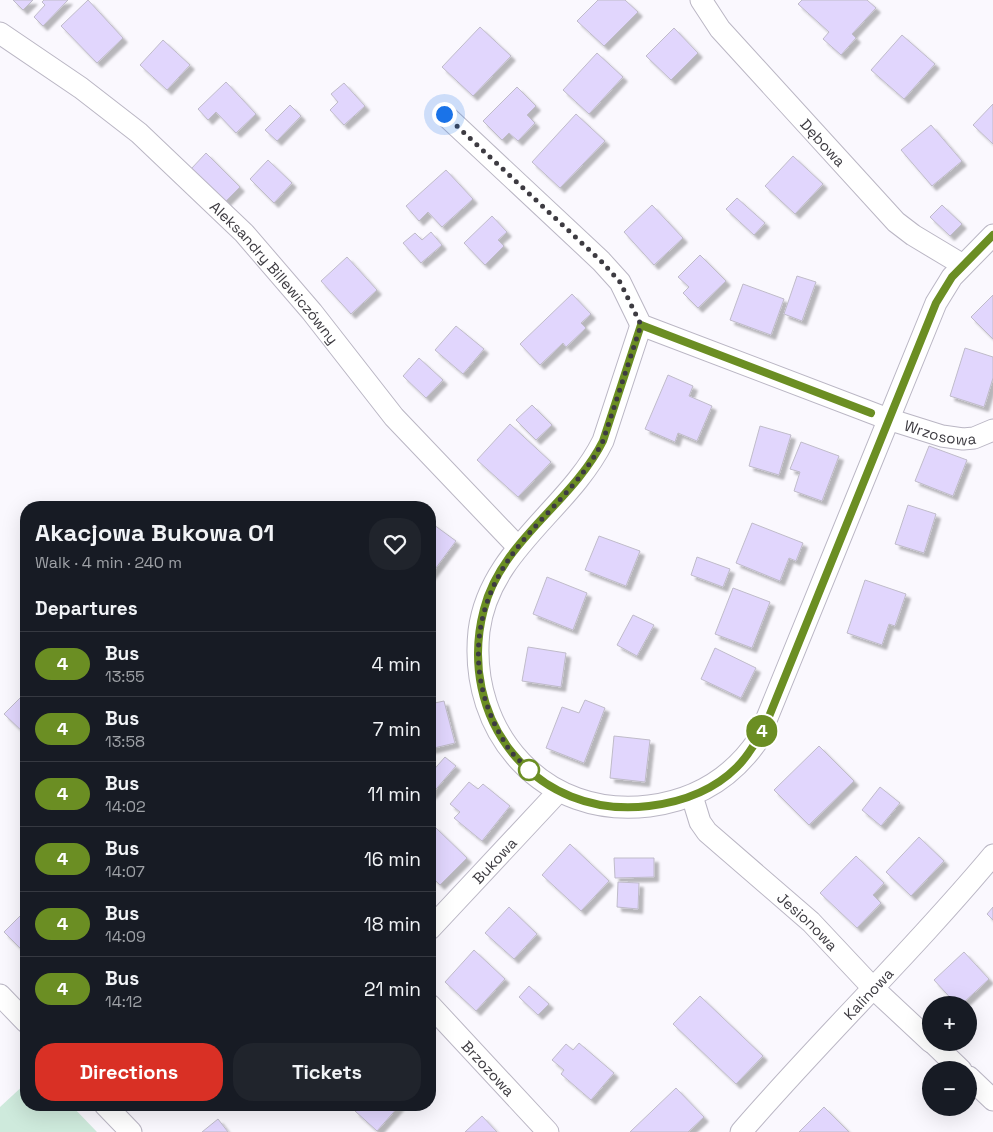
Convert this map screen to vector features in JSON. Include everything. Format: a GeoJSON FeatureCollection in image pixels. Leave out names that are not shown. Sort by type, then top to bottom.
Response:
{"type":"FeatureCollection","features":[{"type":"Feature","properties":{"kind":"street","name":"Dębowa"},"geometry":{"type":"LineString","coordinates":[[701,0],[720,29],[896,222],[963,265]]}},
{"type":"Feature","properties":{"kind":"street","name":"Aleksandry Billewiczówny"},"geometry":{"type":"LineString","coordinates":[[0,33],[81,88],[138,133],[244,233],[312,312],[394,417],[518,547]]}},
{"type":"Feature","properties":{"kind":"street"},"geometry":{"type":"LineString","coordinates":[[444,114],[601,261],[620,282],[641,325],[603,441],[594,459],[582,476],[518,547],[493,584],[483,611],[479,632],[480,684],[492,720],[508,748],[530,770],[558,792],[582,802],[603,807],[625,808],[659,805],[692,796],[707,789],[738,766],[758,740],[936,303],[945,286],[993,235]]}},
{"type":"Feature","properties":{"kind":"street","name":"Wrzosowa"},"geometry":{"type":"LineString","coordinates":[[641,325],[888,419],[952,438],[974,438],[993,430]]}},
{"type":"Feature","properties":{"kind":"street","name":"Bukowa"},"geometry":{"type":"LineString","coordinates":[[436,923],[558,792]]}},
{"type":"Feature","properties":{"kind":"street","name":"Jesionowa"},"geometry":{"type":"LineString","coordinates":[[692,796],[700,822],[707,832],[811,922],[873,988],[922,1033]]}},
{"type":"Feature","properties":{"kind":"street","name":"Kalinowa"},"geometry":{"type":"LineString","coordinates":[[741,1132],[794,1070],[925,934],[993,855]]}},
{"type":"Feature","properties":{"kind":"street"},"geometry":{"type":"LineString","coordinates":[[0,994],[20,1016]]}},
{"type":"Feature","properties":{"kind":"street","name":"Brzozowa"},"geometry":{"type":"LineString","coordinates":[[436,1011],[548,1132]]}},
{"type":"Feature","properties":{"kind":"street","name":"Jesionowa"},"geometry":{"type":"LineString","coordinates":[[941,1051],[952,1061]]}},
{"type":"Feature","properties":{"kind":"street"},"geometry":{"type":"LineString","coordinates":[[977,1085],[993,1100]]}},
{"type":"Feature","properties":{"kind":"street"},"geometry":{"type":"LineString","coordinates":[[111,1111],[131,1132]]}},
{"type":"Feature","properties":{"kind":"green space"},"geometry":{"type":"Polygon","coordinates":[[[20,1089],[20,1111],[77,1111],[97,1132],[0,1132],[0,1107],[20,1089]]]}},
{"type":"Feature","properties":{"kind":"building"},"geometry":{"type":"Polygon","coordinates":[[[13,0],[33,0],[23,10],[13,0]]]}},
{"type":"Feature","properties":{"kind":"building"},"geometry":{"type":"Polygon","coordinates":[[[44,0],[68,0],[43,26],[34,17],[45,5],[42,2],[44,0]]]}},
{"type":"Feature","properties":{"kind":"building"},"geometry":{"type":"Polygon","coordinates":[[[88,0],[123,38],[97,63],[61,26],[88,0]]]}},
{"type":"Feature","properties":{"kind":"building"},"geometry":{"type":"Polygon","coordinates":[[[598,0],[625,0],[638,12],[604,46],[577,21],[598,0]]]}},
{"type":"Feature","properties":{"kind":"building"},"geometry":{"type":"Polygon","coordinates":[[[802,0],[867,0],[876,8],[852,34],[856,38],[841,55],[823,39],[829,32],[798,4],[802,0]]]}},
{"type":"Feature","properties":{"kind":"building"},"geometry":{"type":"Polygon","coordinates":[[[480,27],[511,56],[473,96],[442,67],[480,27]]]}},
{"type":"Feature","properties":{"kind":"building"},"geometry":{"type":"Polygon","coordinates":[[[674,28],[698,53],[671,80],[646,56],[674,28]]]}},
{"type":"Feature","properties":{"kind":"building"},"geometry":{"type":"Polygon","coordinates":[[[902,35],[935,64],[904,99],[871,70],[902,35]]]}},
{"type":"Feature","properties":{"kind":"building"},"geometry":{"type":"Polygon","coordinates":[[[163,40],[190,65],[167,90],[140,65],[163,40]]]}},
{"type":"Feature","properties":{"kind":"building"},"geometry":{"type":"Polygon","coordinates":[[[597,53],[623,77],[589,114],[563,90],[597,53]]]}},
{"type":"Feature","properties":{"kind":"building"},"geometry":{"type":"Polygon","coordinates":[[[226,82],[256,114],[236,133],[216,112],[208,120],[198,109],[226,82]]]}},
{"type":"Feature","properties":{"kind":"building"},"geometry":{"type":"Polygon","coordinates":[[[344,83],[365,106],[344,125],[330,110],[338,102],[331,94],[344,83]]]}},
{"type":"Feature","properties":{"kind":"building"},"geometry":{"type":"Polygon","coordinates":[[[517,87],[536,106],[527,115],[535,123],[518,141],[509,133],[502,140],[483,121],[517,87]]]}},
{"type":"Feature","properties":{"kind":"building"},"geometry":{"type":"Polygon","coordinates":[[[993,104],[993,144],[973,125],[993,104]]]}},
{"type":"Feature","properties":{"kind":"building"},"geometry":{"type":"Polygon","coordinates":[[[290,105],[301,116],[277,141],[265,130],[290,105]]]}},
{"type":"Feature","properties":{"kind":"building"},"geometry":{"type":"Polygon","coordinates":[[[576,114],[605,141],[560,188],[532,162],[576,114]]]}},
{"type":"Feature","properties":{"kind":"building"},"geometry":{"type":"Polygon","coordinates":[[[931,125],[962,161],[932,186],[901,150],[931,125]]]}},
{"type":"Feature","properties":{"kind":"building"},"geometry":{"type":"Polygon","coordinates":[[[206,153],[240,187],[224,203],[191,169],[206,153]]]}},
{"type":"Feature","properties":{"kind":"building"},"geometry":{"type":"Polygon","coordinates":[[[793,156],[823,184],[795,214],[765,186],[793,156]]]}},
{"type":"Feature","properties":{"kind":"building"},"geometry":{"type":"Polygon","coordinates":[[[268,160],[292,183],[274,203],[250,179],[268,160]]]}},
{"type":"Feature","properties":{"kind":"building"},"geometry":{"type":"Polygon","coordinates":[[[446,170],[473,199],[442,227],[428,212],[419,221],[406,206],[446,170]]]}},
{"type":"Feature","properties":{"kind":"building"},"geometry":{"type":"Polygon","coordinates":[[[737,198],[765,223],[754,235],[726,209],[737,198]]]}},
{"type":"Feature","properties":{"kind":"building"},"geometry":{"type":"Polygon","coordinates":[[[652,205],[683,238],[654,265],[624,232],[652,205]]]}},
{"type":"Feature","properties":{"kind":"building"},"geometry":{"type":"Polygon","coordinates":[[[942,205],[962,224],[950,236],[930,217],[942,205]]]}},
{"type":"Feature","properties":{"kind":"building"},"geometry":{"type":"Polygon","coordinates":[[[492,216],[507,232],[498,240],[504,246],[485,265],[464,243],[492,216]]]}},
{"type":"Feature","properties":{"kind":"building"},"geometry":{"type":"Polygon","coordinates":[[[431,232],[442,245],[421,263],[403,243],[415,233],[422,240],[431,232]]]}},
{"type":"Feature","properties":{"kind":"building"},"geometry":{"type":"Polygon","coordinates":[[[700,255],[726,281],[698,308],[683,293],[689,287],[678,277],[700,255]]]}},
{"type":"Feature","properties":{"kind":"building"},"geometry":{"type":"Polygon","coordinates":[[[347,257],[377,290],[351,314],[321,281],[347,257]]]}},
{"type":"Feature","properties":{"kind":"building"},"geometry":{"type":"Polygon","coordinates":[[[797,276],[816,282],[802,321],[784,314],[797,276]]]}},
{"type":"Feature","properties":{"kind":"building"},"geometry":{"type":"Polygon","coordinates":[[[743,284],[784,299],[771,335],[730,320],[743,284]]]}},
{"type":"Feature","properties":{"kind":"building"},"geometry":{"type":"Polygon","coordinates":[[[572,294],[591,314],[581,323],[586,328],[566,347],[563,343],[540,365],[520,344],[572,294]]]}},
{"type":"Feature","properties":{"kind":"building"},"geometry":{"type":"Polygon","coordinates":[[[993,295],[993,339],[971,317],[993,295]]]}},
{"type":"Feature","properties":{"kind":"building"},"geometry":{"type":"Polygon","coordinates":[[[456,326],[484,349],[463,374],[435,350],[456,326]]]}},
{"type":"Feature","properties":{"kind":"building"},"geometry":{"type":"Polygon","coordinates":[[[965,348],[993,357],[993,378],[984,407],[950,396],[965,348]]]}},
{"type":"Feature","properties":{"kind":"building"},"geometry":{"type":"Polygon","coordinates":[[[419,358],[443,380],[426,398],[403,376],[419,358]]]}},
{"type":"Feature","properties":{"kind":"building"},"geometry":{"type":"Polygon","coordinates":[[[668,375],[693,386],[689,396],[712,406],[697,441],[678,433],[675,442],[645,429],[668,375]]]}},
{"type":"Feature","properties":{"kind":"building"},"geometry":{"type":"Polygon","coordinates":[[[532,405],[552,425],[536,440],[516,420],[532,405]]]}},
{"type":"Feature","properties":{"kind":"building"},"geometry":{"type":"Polygon","coordinates":[[[510,424],[551,462],[518,497],[477,460],[510,424]]]}},
{"type":"Feature","properties":{"kind":"building"},"geometry":{"type":"Polygon","coordinates":[[[760,426],[791,435],[779,475],[749,466],[760,426]]]}},
{"type":"Feature","properties":{"kind":"building"},"geometry":{"type":"Polygon","coordinates":[[[801,442],[839,456],[822,501],[794,491],[800,472],[790,469],[801,442]]]}},
{"type":"Feature","properties":{"kind":"building"},"geometry":{"type":"Polygon","coordinates":[[[929,446],[967,460],[953,496],[915,481],[929,446]]]}},
{"type":"Feature","properties":{"kind":"building"},"geometry":{"type":"Polygon","coordinates":[[[908,505],[936,514],[924,553],[895,544],[908,505]]]}},
{"type":"Feature","properties":{"kind":"building"},"geometry":{"type":"Polygon","coordinates":[[[752,523],[803,543],[796,561],[789,558],[780,581],[736,563],[752,523]]]}},
{"type":"Feature","properties":{"kind":"building"},"geometry":{"type":"Polygon","coordinates":[[[436,526],[456,541],[436,568],[436,526]]]}},
{"type":"Feature","properties":{"kind":"building"},"geometry":{"type":"Polygon","coordinates":[[[599,536],[640,551],[626,586],[585,570],[599,536]]]}},
{"type":"Feature","properties":{"kind":"building"},"geometry":{"type":"Polygon","coordinates":[[[697,557],[730,569],[723,587],[691,575],[697,557]]]}},
{"type":"Feature","properties":{"kind":"building"},"geometry":{"type":"Polygon","coordinates":[[[547,577],[587,593],[573,630],[533,614],[547,577]]]}},
{"type":"Feature","properties":{"kind":"building"},"geometry":{"type":"Polygon","coordinates":[[[865,580],[906,594],[895,626],[889,624],[882,645],[847,633],[865,580]]]}},
{"type":"Feature","properties":{"kind":"building"},"geometry":{"type":"Polygon","coordinates":[[[733,588],[770,602],[752,648],[715,634],[733,588]]]}},
{"type":"Feature","properties":{"kind":"building"},"geometry":{"type":"Polygon","coordinates":[[[633,615],[654,625],[637,656],[617,645],[633,615]]]}},
{"type":"Feature","properties":{"kind":"building"},"geometry":{"type":"Polygon","coordinates":[[[528,647],[566,653],[561,687],[522,681],[528,647]]]}},
{"type":"Feature","properties":{"kind":"building"},"geometry":{"type":"Polygon","coordinates":[[[715,648],[756,668],[741,698],[701,679],[715,648]]]}},
{"type":"Feature","properties":{"kind":"building"},"geometry":{"type":"Polygon","coordinates":[[[20,698],[20,729],[4,714],[20,698]]]}},
{"type":"Feature","properties":{"kind":"building"},"geometry":{"type":"Polygon","coordinates":[[[585,700],[605,708],[584,763],[546,748],[562,707],[579,713],[585,700]]]}},
{"type":"Feature","properties":{"kind":"building"},"geometry":{"type":"Polygon","coordinates":[[[444,701],[455,743],[436,748],[436,703],[444,701]]]}},
{"type":"Feature","properties":{"kind":"building"},"geometry":{"type":"Polygon","coordinates":[[[614,736],[650,740],[645,782],[610,778],[614,736]]]}},
{"type":"Feature","properties":{"kind":"building"},"geometry":{"type":"Polygon","coordinates":[[[819,746],[854,781],[809,825],[774,790],[819,746]]]}},
{"type":"Feature","properties":{"kind":"building"},"geometry":{"type":"Polygon","coordinates":[[[445,757],[456,766],[436,789],[436,767],[445,757]]]}},
{"type":"Feature","properties":{"kind":"building"},"geometry":{"type":"Polygon","coordinates":[[[469,782],[478,789],[483,784],[510,806],[482,841],[454,818],[460,812],[450,804],[469,782]]]}},
{"type":"Feature","properties":{"kind":"building"},"geometry":{"type":"Polygon","coordinates":[[[880,787],[900,803],[881,826],[862,810],[880,787]]]}},
{"type":"Feature","properties":{"kind":"building"},"geometry":{"type":"Polygon","coordinates":[[[436,828],[467,858],[440,885],[436,881],[436,828]]]}},
{"type":"Feature","properties":{"kind":"building"},"geometry":{"type":"Polygon","coordinates":[[[919,837],[944,861],[911,896],[886,872],[919,837]]]}},
{"type":"Feature","properties":{"kind":"building"},"geometry":{"type":"Polygon","coordinates":[[[570,844],[609,881],[581,911],[542,875],[570,844]]]}},
{"type":"Feature","properties":{"kind":"building"},"geometry":{"type":"Polygon","coordinates":[[[856,856],[884,883],[873,895],[881,903],[857,928],[820,893],[856,856]]]}},
{"type":"Feature","properties":{"kind":"building"},"geometry":{"type":"Polygon","coordinates":[[[614,858],[654,858],[654,877],[615,878],[614,858]]]}},
{"type":"Feature","properties":{"kind":"building"},"geometry":{"type":"Polygon","coordinates":[[[618,882],[639,883],[638,909],[617,907],[618,882]]]}},
{"type":"Feature","properties":{"kind":"building"},"geometry":{"type":"Polygon","coordinates":[[[509,907],[537,934],[514,959],[485,933],[509,907]]]}},
{"type":"Feature","properties":{"kind":"building"},"geometry":{"type":"Polygon","coordinates":[[[993,907],[993,920],[987,914],[993,907]]]}},
{"type":"Feature","properties":{"kind":"building"},"geometry":{"type":"Polygon","coordinates":[[[20,916],[20,948],[4,932],[20,916]]]}},
{"type":"Feature","properties":{"kind":"building"},"geometry":{"type":"Polygon","coordinates":[[[474,950],[505,979],[476,1011],[445,982],[474,950]]]}},
{"type":"Feature","properties":{"kind":"building"},"geometry":{"type":"Polygon","coordinates":[[[964,952],[989,979],[971,996],[949,996],[934,980],[964,952]]]}},
{"type":"Feature","properties":{"kind":"building"},"geometry":{"type":"Polygon","coordinates":[[[529,986],[549,1004],[538,1015],[519,997],[529,986]]]}},
{"type":"Feature","properties":{"kind":"building"},"geometry":{"type":"Polygon","coordinates":[[[700,996],[763,1056],[736,1084],[673,1024],[700,996]]]}},
{"type":"Feature","properties":{"kind":"building"},"geometry":{"type":"Polygon","coordinates":[[[579,1043],[614,1073],[591,1100],[561,1074],[564,1070],[552,1060],[566,1044],[573,1050],[579,1043]]]}},
{"type":"Feature","properties":{"kind":"building"},"geometry":{"type":"Polygon","coordinates":[[[676,1088],[704,1117],[688,1132],[630,1132],[676,1088]]]}},
{"type":"Feature","properties":{"kind":"building"},"geometry":{"type":"Polygon","coordinates":[[[824,1107],[849,1132],[799,1132],[824,1107]]]}},
{"type":"Feature","properties":{"kind":"building"},"geometry":{"type":"Polygon","coordinates":[[[355,1111],[395,1111],[377,1131],[355,1111]]]}},
{"type":"Feature","properties":{"kind":"building"},"geometry":{"type":"Polygon","coordinates":[[[482,1116],[497,1132],[465,1132],[482,1116]]]}},
{"type":"Feature","properties":{"kind":"building"},"geometry":{"type":"Polygon","coordinates":[[[218,1119],[228,1132],[202,1132],[218,1119]]]}},
{"type":"Feature","properties":{"kind":"bus line","name":"4"},"geometry":{"type":"LineString","coordinates":[[871,413],[641,325],[603,441],[594,459],[582,476],[511,556],[493,584],[483,611],[478,653],[480,684],[492,720],[508,748],[518,759],[543,782],[558,792],[582,802],[603,807],[625,808],[659,805],[692,796],[707,789],[738,766],[758,740],[768,719],[936,303],[952,277],[993,235]]}},
{"type":"Feature","properties":{"kind":"route"},"geometry":{"type":"LineString","coordinates":[[444,114],[601,261],[620,282],[641,325],[603,441],[594,459],[582,476],[511,556],[493,584],[483,611],[478,653],[480,684],[485,702],[492,720],[508,748],[529,770]]}}]}
